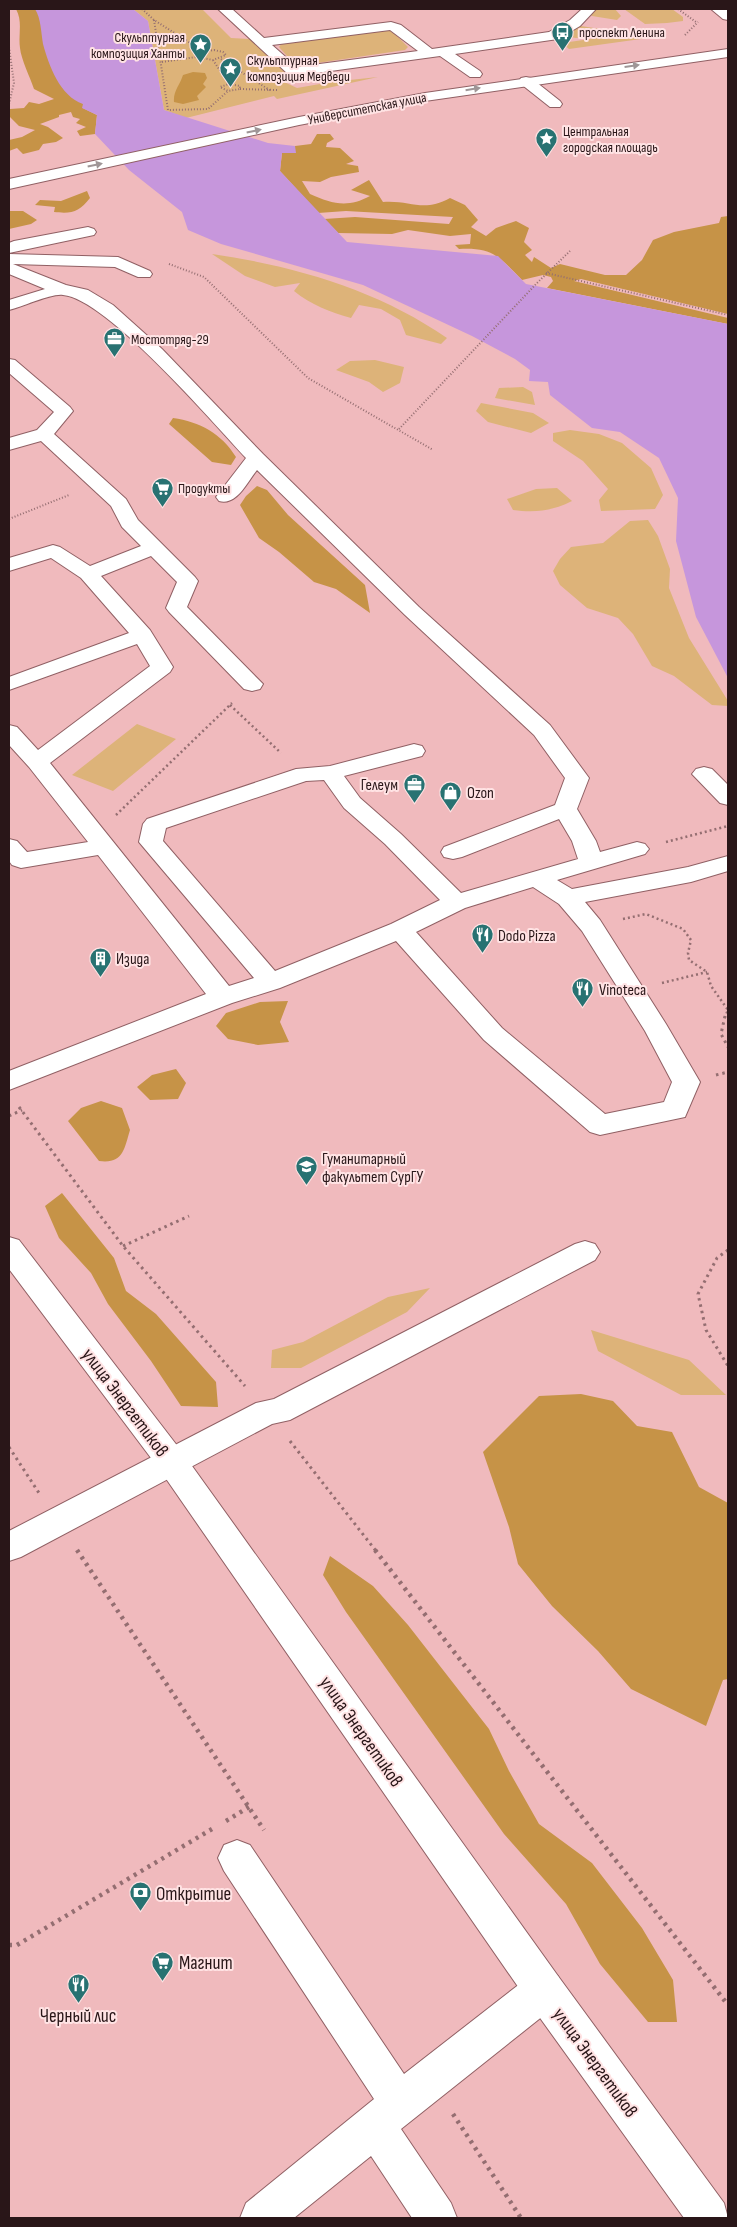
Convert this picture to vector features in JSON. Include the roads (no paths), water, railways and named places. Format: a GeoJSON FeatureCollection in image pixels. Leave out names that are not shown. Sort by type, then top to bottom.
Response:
{"type":"FeatureCollection","features":[{"type":"Feature","properties":{"kind":"main road"},"geometry":{"type":"LineString","coordinates":[[225,9],[294,72],[552,36],[575,23],[589,9]]}},
{"type":"Feature","properties":{"kind":"main road"},"geometry":{"type":"LineString","coordinates":[[718,9],[728,16]]}},
{"type":"Feature","properties":{"kind":"main road"},"geometry":{"type":"LineString","coordinates":[[263,42],[391,26],[475,74]]}},
{"type":"Feature","properties":{"kind":"main road"},"geometry":{"type":"LineString","coordinates":[[623,54],[728,40]]}},
{"type":"Feature","properties":{"kind":"main road","name":"Университетская улица"},"geometry":{"type":"LineString","coordinates":[[9,184],[300,121],[425,97],[525,72],[728,53]]}},
{"type":"Feature","properties":{"kind":"main road"},"geometry":{"type":"LineString","coordinates":[[456,77],[493,72]]}},
{"type":"Feature","properties":{"kind":"main road"},"geometry":{"type":"LineString","coordinates":[[525,72],[555,104]]}},
{"type":"Feature","properties":{"kind":"main road"},"geometry":{"type":"LineString","coordinates":[[9,248],[20,244],[88,232]]}},
{"type":"Feature","properties":{"kind":"main road"},"geometry":{"type":"LineString","coordinates":[[9,259],[118,262],[144,274]]}},
{"type":"Feature","properties":{"kind":"main road"},"geometry":{"type":"LineString","coordinates":[[36,278],[79,261]]}},
{"type":"Feature","properties":{"kind":"main road"},"geometry":{"type":"LineString","coordinates":[[9,268],[61,289],[82,294],[114,316],[156,353],[256,458],[412,611],[542,730],[577,778],[565,810],[453,852]]}},
{"type":"Feature","properties":{"kind":"main road"},"geometry":{"type":"LineString","coordinates":[[9,305],[61,289]]}},
{"type":"Feature","properties":{"kind":"main road"},"geometry":{"type":"LineString","coordinates":[[9,444],[44,434],[64,411],[10,367]]}},
{"type":"Feature","properties":{"kind":"main road"},"geometry":{"type":"LineString","coordinates":[[44,434],[119,503],[129,523],[188,581],[176,608],[252,684]]}},
{"type":"Feature","properties":{"kind":"main road"},"geometry":{"type":"LineString","coordinates":[[226,497],[256,458]]}},
{"type":"Feature","properties":{"kind":"main road"},"geometry":{"type":"LineString","coordinates":[[88,574],[155,548]]}},
{"type":"Feature","properties":{"kind":"main road"},"geometry":{"type":"LineString","coordinates":[[9,565],[53,551],[88,574],[142,635],[162,667],[37,762]]}},
{"type":"Feature","properties":{"kind":"main road"},"geometry":{"type":"LineString","coordinates":[[9,684],[142,635]]}},
{"type":"Feature","properties":{"kind":"main road"},"geometry":{"type":"LineString","coordinates":[[9,732],[37,762],[98,842],[223,996]]}},
{"type":"Feature","properties":{"kind":"main road"},"geometry":{"type":"LineString","coordinates":[[271,982],[151,842],[155,824],[304,774],[330,773],[414,750]]}},
{"type":"Feature","properties":{"kind":"main road"},"geometry":{"type":"LineString","coordinates":[[330,773],[352,803],[393,839],[456,902]]}},
{"type":"Feature","properties":{"kind":"main road"},"geometry":{"type":"LineString","coordinates":[[704,774],[728,798]]}},
{"type":"Feature","properties":{"kind":"main road"},"geometry":{"type":"LineString","coordinates":[[565,810],[584,841],[591,863]]}},
{"type":"Feature","properties":{"kind":"main road"},"geometry":{"type":"LineString","coordinates":[[9,846],[20,860],[98,842]]}},
{"type":"Feature","properties":{"kind":"main road"},"geometry":{"type":"LineString","coordinates":[[9,1081],[223,996],[271,982],[400,930],[456,902],[637,849]]}},
{"type":"Feature","properties":{"kind":"main road"},"geometry":{"type":"LineString","coordinates":[[568,898],[691,874],[728,863]]}},
{"type":"Feature","properties":{"kind":"main road"},"geometry":{"type":"LineString","coordinates":[[400,930],[493,1034],[600,1125],[675,1110],[686,1082],[632,990],[591,926],[568,898],[535,878]]}},
{"type":"Feature","properties":{"kind":"main road","name":"улица Энергетиков"},"geometry":{"type":"LineString","coordinates":[[9,1248],[171,1461],[544,1990],[709,2218]]}},
{"type":"Feature","properties":{"kind":"main road"},"geometry":{"type":"LineString","coordinates":[[10,1544],[268,1412],[278,1411],[585,1252]]}},
{"type":"Feature","properties":{"kind":"main road"},"geometry":{"type":"LineString","coordinates":[[237,1858],[388,2115],[436,2218]]}},
{"type":"Feature","properties":{"kind":"main road"},"geometry":{"type":"LineString","coordinates":[[261,2218],[544,1990]]}},
{"type":"Feature","properties":{"kind":"place","name":"проспект Ленина"},"geometry":{"type":"Point","coordinates":[563,51]}},
{"type":"Feature","properties":{"kind":"place","name":"Скульптурная композиция Ханты"},"geometry":{"type":"Point","coordinates":[201,64]}},
{"type":"Feature","properties":{"kind":"place","name":"Скульптурная композиция Медведи"},"geometry":{"type":"Point","coordinates":[231,87]}},
{"type":"Feature","properties":{"kind":"place","name":"Центральная городская площадь"},"geometry":{"type":"Point","coordinates":[547,158]}},
{"type":"Feature","properties":{"kind":"place","name":"Мостотряд-29"},"geometry":{"type":"Point","coordinates":[115,358]}},
{"type":"Feature","properties":{"kind":"place","name":"Продукты"},"geometry":{"type":"Point","coordinates":[162,507]}},
{"type":"Feature","properties":{"kind":"place","name":"Гелеум"},"geometry":{"type":"Point","coordinates":[414,803]}},
{"type":"Feature","properties":{"kind":"place","name":"Ozon"},"geometry":{"type":"Point","coordinates":[451,811]}},
{"type":"Feature","properties":{"kind":"place","name":"Dodo Pizza"},"geometry":{"type":"Point","coordinates":[482,954]}},
{"type":"Feature","properties":{"kind":"place","name":"Изида"},"geometry":{"type":"Point","coordinates":[100,977]}},
{"type":"Feature","properties":{"kind":"place","name":"Vinoteca"},"geometry":{"type":"Point","coordinates":[583,1008]}},
{"type":"Feature","properties":{"kind":"place","name":"Гуманитарный факультет СурГУ"},"geometry":{"type":"Point","coordinates":[306,1186]}},
{"type":"Feature","properties":{"kind":"place","name":"Открытие"},"geometry":{"type":"Point","coordinates":[140,1912]}},
{"type":"Feature","properties":{"kind":"place","name":"Магнит"},"geometry":{"type":"Point","coordinates":[163,1981]}},
{"type":"Feature","properties":{"kind":"place","name":"Черный лис"},"geometry":{"type":"Point","coordinates":[78,2003]}}]}
